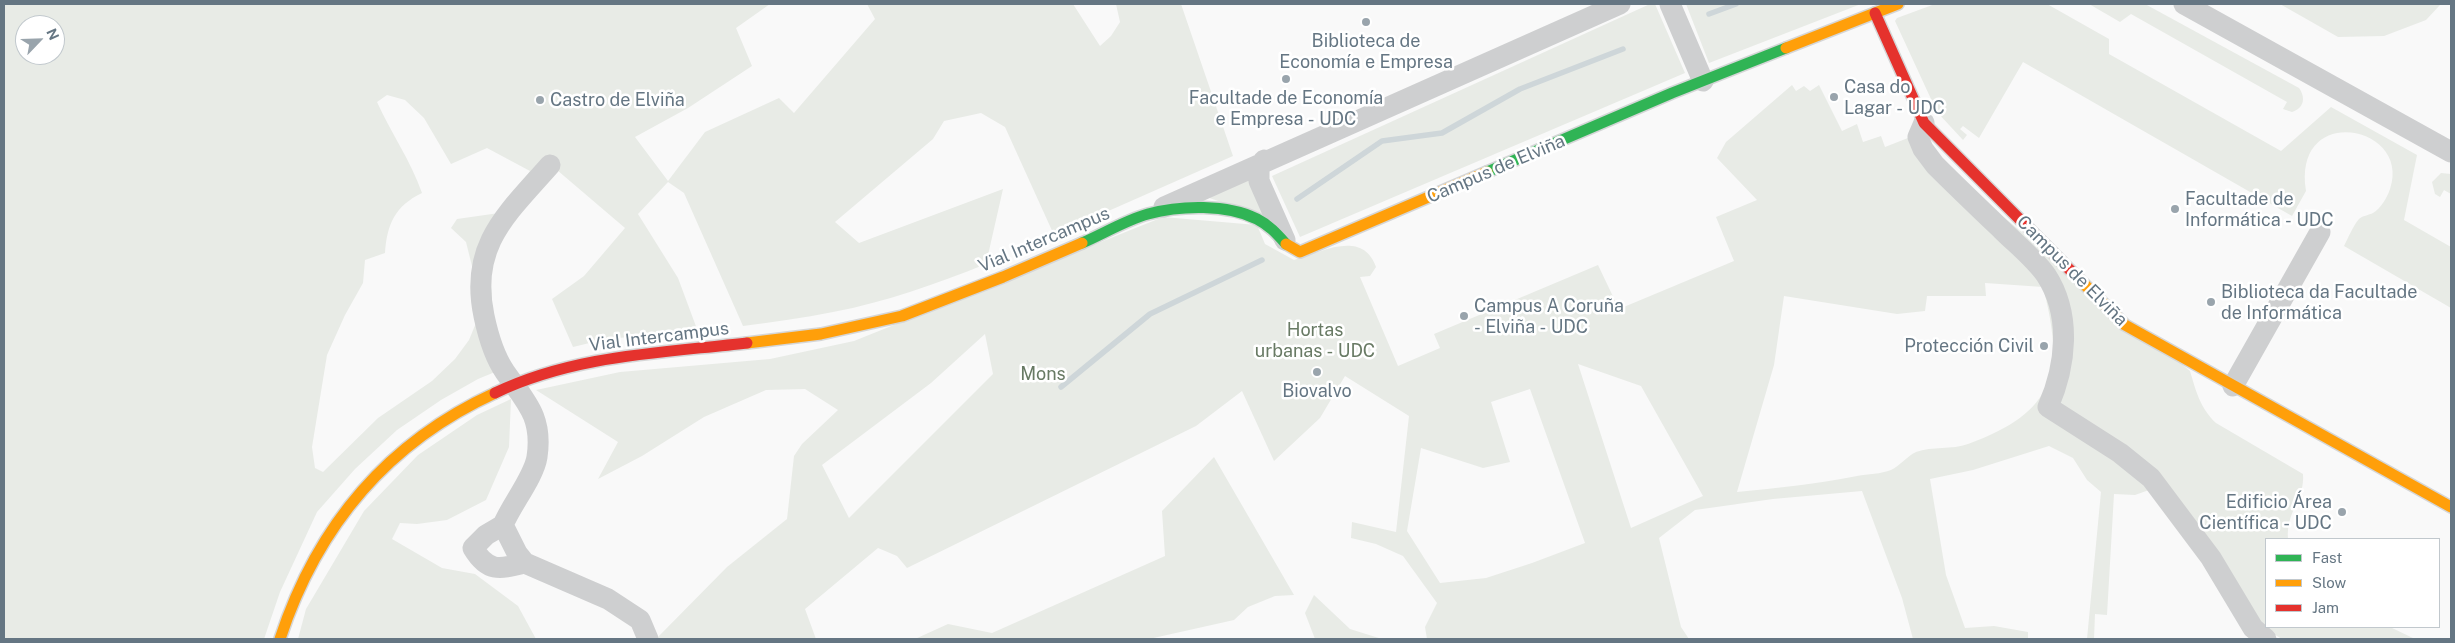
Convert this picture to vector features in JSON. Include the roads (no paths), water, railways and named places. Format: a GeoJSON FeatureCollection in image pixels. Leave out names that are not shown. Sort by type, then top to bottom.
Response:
{"type":"FeatureCollection","features":[{"type":"Feature","properties":{"kind":"street"},"geometry":{"type":"LineString","coordinates":[[1148,214],[1264,160],[1620,4]]}},
{"type":"Feature","properties":{"kind":"street"},"geometry":{"type":"LineString","coordinates":[[1670,4],[1703,80]]}},
{"type":"Feature","properties":{"kind":"street","name":"Campus de Elviña"},"geometry":{"type":"LineString","coordinates":[[1289,248],[1300,252],[1703,80],[1898,4]]}},
{"type":"Feature","properties":{"kind":"street"},"geometry":{"type":"LineString","coordinates":[[2184,4],[2451,152]]}},
{"type":"Feature","properties":{"kind":"street","name":"Campus de Elviña"},"geometry":{"type":"LineString","coordinates":[[1875,13],[1924,123],[2125,325],[2451,507]]}},
{"type":"Feature","properties":{"kind":"street"},"geometry":{"type":"LineString","coordinates":[[1924,123],[1918,137],[1923,149],[1935,165],[2030,257],[2045,274],[2055,292],[2063,320],[2064,349],[2058,384],[2048,407],[2120,453],[2151,478],[2211,558],[2253,628],[2266,639]]}},
{"type":"Feature","properties":{"kind":"street"},"geometry":{"type":"LineString","coordinates":[[1264,160],[1259,167],[1259,181],[1289,248]]}},
{"type":"Feature","properties":{"kind":"street"},"geometry":{"type":"LineString","coordinates":[[525,564],[498,570],[480,561],[472,548],[486,535],[503,525],[537,459],[537,429],[532,409],[496,357],[487,333],[480,299],[481,262],[493,234],[507,213],[550,165]]}},
{"type":"Feature","properties":{"kind":"street"},"geometry":{"type":"LineString","coordinates":[[1148,214],[1189,208],[1226,210],[1262,222],[1271,228],[1289,248]]}},
{"type":"Feature","properties":{"kind":"street","name":"Vial Intercampus"},"geometry":{"type":"LineString","coordinates":[[280,639],[303,578],[324,541],[376,474],[412,442],[460,409],[515,384],[574,364],[805,337],[902,316],[998,280],[1148,214]]}},
{"type":"Feature","properties":{"kind":"street"},"geometry":{"type":"LineString","coordinates":[[2233,386],[2320,232]]}},
{"type":"Feature","properties":{"kind":"street"},"geometry":{"type":"LineString","coordinates":[[503,525],[517,553],[525,564],[608,599],[640,620],[648,639]]}},
{"type":"Feature","properties":{"kind":"waterway"},"geometry":{"type":"LineString","coordinates":[[1709,14],[1736,4]]}},
{"type":"Feature","properties":{"kind":"waterway"},"geometry":{"type":"LineString","coordinates":[[1297,199],[1382,141],[1442,133],[1520,89],[1623,49]]}},
{"type":"Feature","properties":{"kind":"waterway"},"geometry":{"type":"LineString","coordinates":[[1061,387],[1150,314],[1262,260]]}},
{"type":"Feature","properties":{"kind":"place","name":"Biblioteca de Economía e Empresa"},"geometry":{"type":"Point","coordinates":[1366,22]}},
{"type":"Feature","properties":{"kind":"place","name":"Facultade de Economía e Empresa - UDC"},"geometry":{"type":"Point","coordinates":[1286,79]}},
{"type":"Feature","properties":{"kind":"place","name":"Casa do Lagar - UDC"},"geometry":{"type":"Point","coordinates":[1834,97]}},
{"type":"Feature","properties":{"kind":"place","name":"Castro de Elviña"},"geometry":{"type":"Point","coordinates":[540,100]}},
{"type":"Feature","properties":{"kind":"place","name":"Facultade de Informática - UDC"},"geometry":{"type":"Point","coordinates":[2175,209]}},
{"type":"Feature","properties":{"kind":"place","name":"Biblioteca da Facultade de Informática"},"geometry":{"type":"Point","coordinates":[2211,302]}},
{"type":"Feature","properties":{"kind":"place","name":"Campus A Coruña - Elviña - UDC"},"geometry":{"type":"Point","coordinates":[1464,316]}},
{"type":"Feature","properties":{"kind":"place","name":"Protección Civil"},"geometry":{"type":"Point","coordinates":[2044,346]}},
{"type":"Feature","properties":{"kind":"place","name":"Biovalvo"},"geometry":{"type":"Point","coordinates":[1317,372]}},
{"type":"Feature","properties":{"kind":"place","name":"Edificio Área Científica - UDC"},"geometry":{"type":"Point","coordinates":[2342,512]}},
{"type":"Feature","properties":{"kind":"park label","name":"Hortas urbanas - UDC"},"geometry":{"type":"Point","coordinates":[1315,340]}},
{"type":"Feature","properties":{"kind":"park label","name":"Mons"},"geometry":{"type":"Point","coordinates":[1043,374]}}]}
